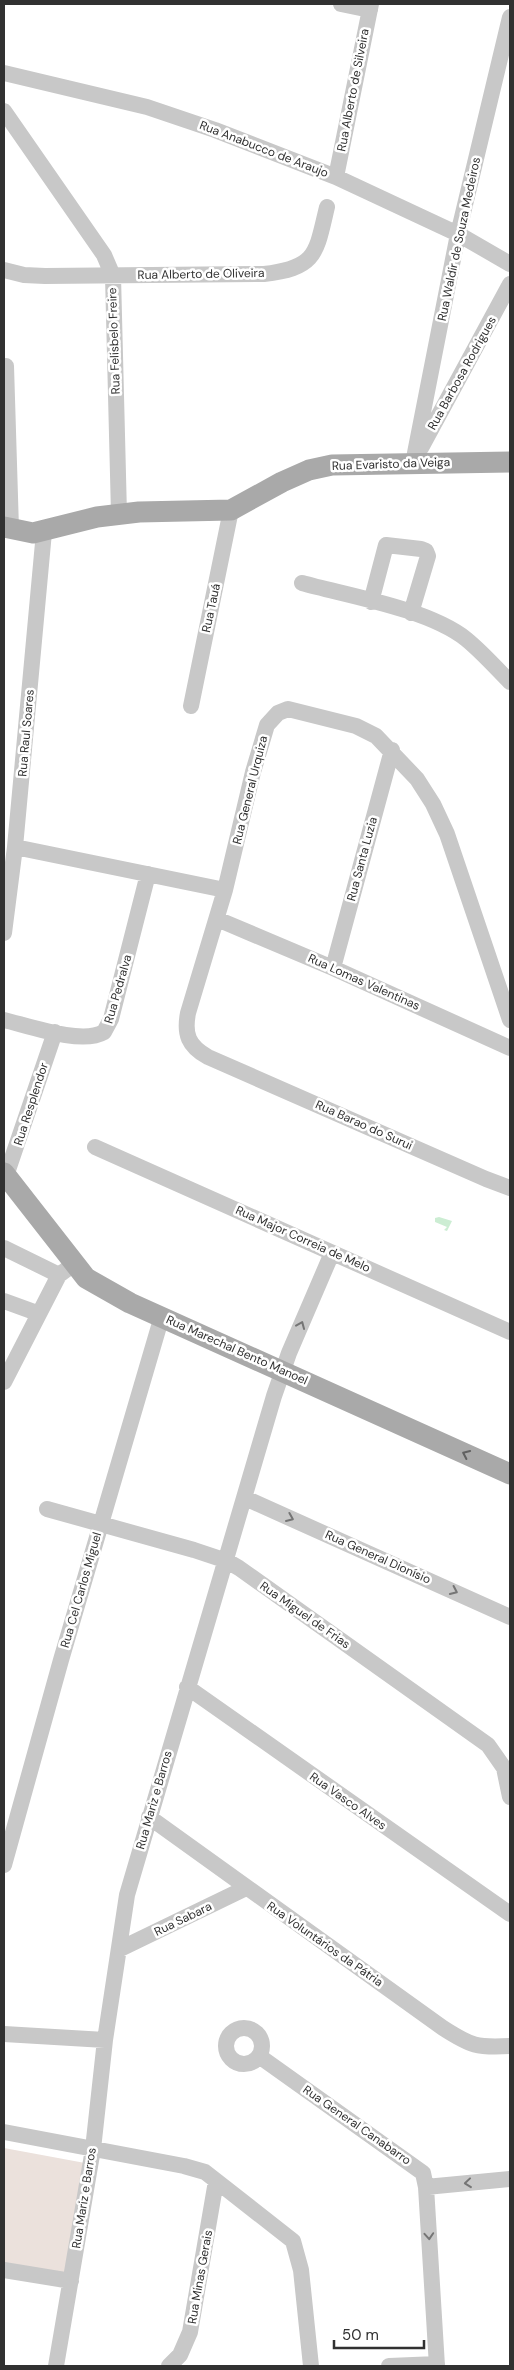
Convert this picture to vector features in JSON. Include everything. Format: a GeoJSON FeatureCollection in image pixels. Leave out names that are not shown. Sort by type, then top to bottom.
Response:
{"type":"FeatureCollection","features":[{"type":"Feature","properties":{"kind":"main road","name":"Rua Evaristo da Veiga"},"geometry":{"type":"LineString","coordinates":[[7,528],[26,533],[44,532],[84,519],[119,514],[231,510],[282,482],[309,470],[332,465],[413,463],[510,464]]}},
{"type":"Feature","properties":{"kind":"main road","name":"Rua Marechal Bento Manoel"},"geometry":{"type":"LineString","coordinates":[[5,1175],[66,1269],[162,1316],[510,1474]]}},
{"type":"Feature","properties":{"kind":"street"},"geometry":{"type":"LineString","coordinates":[[341,4],[370,7]]}},
{"type":"Feature","properties":{"kind":"street","name":"Rua Alberto de Silveira"},"geometry":{"type":"LineString","coordinates":[[336,177],[370,7]]}},
{"type":"Feature","properties":{"kind":"street","name":"Rua Waldir de Souza Medeiros"},"geometry":{"type":"LineString","coordinates":[[413,463],[458,234],[510,17]]}},
{"type":"Feature","properties":{"kind":"street","name":"Rua Anabucco de Araujo"},"geometry":{"type":"LineString","coordinates":[[4,73],[157,110],[336,177],[458,234],[510,264]]}},
{"type":"Feature","properties":{"kind":"street","name":"Rua Felisbelo Freire"},"geometry":{"type":"LineString","coordinates":[[4,111],[104,256],[113,276],[119,514]]}},
{"type":"Feature","properties":{"kind":"street","name":"Rua Alberto de Oliveira"},"geometry":{"type":"LineString","coordinates":[[4,270],[24,275],[113,276],[264,274],[296,268],[313,256],[319,243],[327,207]]}},
{"type":"Feature","properties":{"kind":"street","name":"Rua Barbosa Rodrigues"},"geometry":{"type":"LineString","coordinates":[[413,463],[510,284]]}},
{"type":"Feature","properties":{"kind":"street"},"geometry":{"type":"LineString","coordinates":[[6,366],[7,528]]}},
{"type":"Feature","properties":{"kind":"street","name":"Rua Tauá"},"geometry":{"type":"LineString","coordinates":[[191,706],[231,510]]}},
{"type":"Feature","properties":{"kind":"street","name":"Rua Raul Soares"},"geometry":{"type":"LineString","coordinates":[[4,933],[15,847],[44,532]]}},
{"type":"Feature","properties":{"kind":"street"},"geometry":{"type":"LineString","coordinates":[[371,602],[386,545],[421,548],[426,551],[428,556],[411,613]]}},
{"type":"Feature","properties":{"kind":"street"},"geometry":{"type":"LineString","coordinates":[[302,583],[411,613],[445,626],[465,639],[510,682]]}},
{"type":"Feature","properties":{"kind":"street","name":"Rua General Urquiza"},"geometry":{"type":"LineString","coordinates":[[218,1061],[198,1052],[187,1040],[185,1032],[188,1013],[225,890],[266,725],[278,712],[288,709],[356,726],[376,736],[392,750],[417,780],[433,804],[447,834],[510,1020]]}},
{"type":"Feature","properties":{"kind":"street","name":"Rua Santa Luzia"},"geometry":{"type":"LineString","coordinates":[[333,968],[392,750]]}},
{"type":"Feature","properties":{"kind":"street"},"geometry":{"type":"LineString","coordinates":[[15,847],[225,890]]}},
{"type":"Feature","properties":{"kind":"street","name":"Rua Pedralva"},"geometry":{"type":"LineString","coordinates":[[4,1020],[54,1032],[89,1037],[98,1036],[108,1027],[148,874]]}},
{"type":"Feature","properties":{"kind":"street","name":"Rua Lomas Valentinas"},"geometry":{"type":"LineString","coordinates":[[217,919],[333,968],[510,1048]]}},
{"type":"Feature","properties":{"kind":"street","name":"Rua Resplendor"},"geometry":{"type":"LineString","coordinates":[[5,1175],[54,1032]]}},
{"type":"Feature","properties":{"kind":"street","name":"Rua Barao do Surui"},"geometry":{"type":"LineString","coordinates":[[218,1061],[510,1188]]}},
{"type":"Feature","properties":{"kind":"street","name":"Rua Major Correia de Melo"},"geometry":{"type":"LineString","coordinates":[[95,1147],[510,1332]]}},
{"type":"Feature","properties":{"kind":"street"},"geometry":{"type":"LineString","coordinates":[[4,1248],[66,1269],[37,1313],[4,1382]]}},
{"type":"Feature","properties":{"kind":"street","name":"Rua Mariz e Barros"},"geometry":{"type":"LineString","coordinates":[[56,2366],[92,2148],[127,1895],[282,1370],[332,1253]]}},
{"type":"Feature","properties":{"kind":"street"},"geometry":{"type":"LineString","coordinates":[[4,1301],[37,1313]]}},
{"type":"Feature","properties":{"kind":"street","name":"Rua Cel Carlos Miguel"},"geometry":{"type":"LineString","coordinates":[[4,1865],[162,1316]]}},
{"type":"Feature","properties":{"kind":"street","name":"Rua General Dionísio"},"geometry":{"type":"LineString","coordinates":[[245,1498],[510,1617]]}},
{"type":"Feature","properties":{"kind":"street","name":"Rua Miguel de Frias"},"geometry":{"type":"LineString","coordinates":[[47,1509],[227,1561],[488,1745],[498,1756],[504,1768],[510,1797]]}},
{"type":"Feature","properties":{"kind":"street","name":"Rua Vasco Alves"},"geometry":{"type":"LineString","coordinates":[[188,1687],[510,1914]]}},
{"type":"Feature","properties":{"kind":"street","name":"Rua Voluntários da Pátria"},"geometry":{"type":"LineString","coordinates":[[149,1817],[246,1888],[463,2040],[483,2048],[510,2046]]}},
{"type":"Feature","properties":{"kind":"street","name":"Rua Sabara"},"geometry":{"type":"LineString","coordinates":[[120,1949],[246,1888]]}},
{"type":"Feature","properties":{"kind":"street"},"geometry":{"type":"LineString","coordinates":[[4,2034],[106,2040]]}},
{"type":"Feature","properties":{"kind":"street","name":"Rua General Canabarro"},"geometry":{"type":"LineString","coordinates":[[259,2056],[414,2165],[423,2173],[426,2187]]}},
{"type":"Feature","properties":{"kind":"street"},"geometry":{"type":"LineString","coordinates":[[4,2132],[196,2169],[216,2181],[293,2242],[301,2265],[311,2366]]}},
{"type":"Feature","properties":{"kind":"street"},"geometry":{"type":"LineString","coordinates":[[389,2366],[437,2365],[426,2187],[510,2178]]}},
{"type":"Feature","properties":{"kind":"street","name":"Rua Minas Gerais"},"geometry":{"type":"LineString","coordinates":[[169,2366],[180,2355],[190,2332],[216,2181]]}},
{"type":"Feature","properties":{"kind":"street"},"geometry":{"type":"LineString","coordinates":[[4,2270],[71,2281]]}},
{"type":"Feature","properties":{"kind":"shaded area"},"geometry":{"type":"Polygon","coordinates":[[[439,1217],[452,1221],[447,1231],[444,1230],[447,1227],[435,1222],[435,1218],[439,1217]]]}},
{"type":"Feature","properties":{"kind":"shaded area"},"geometry":{"type":"Polygon","coordinates":[[[4,2148],[85,2163],[68,2274],[4,2266],[4,2148]]]}}]}
